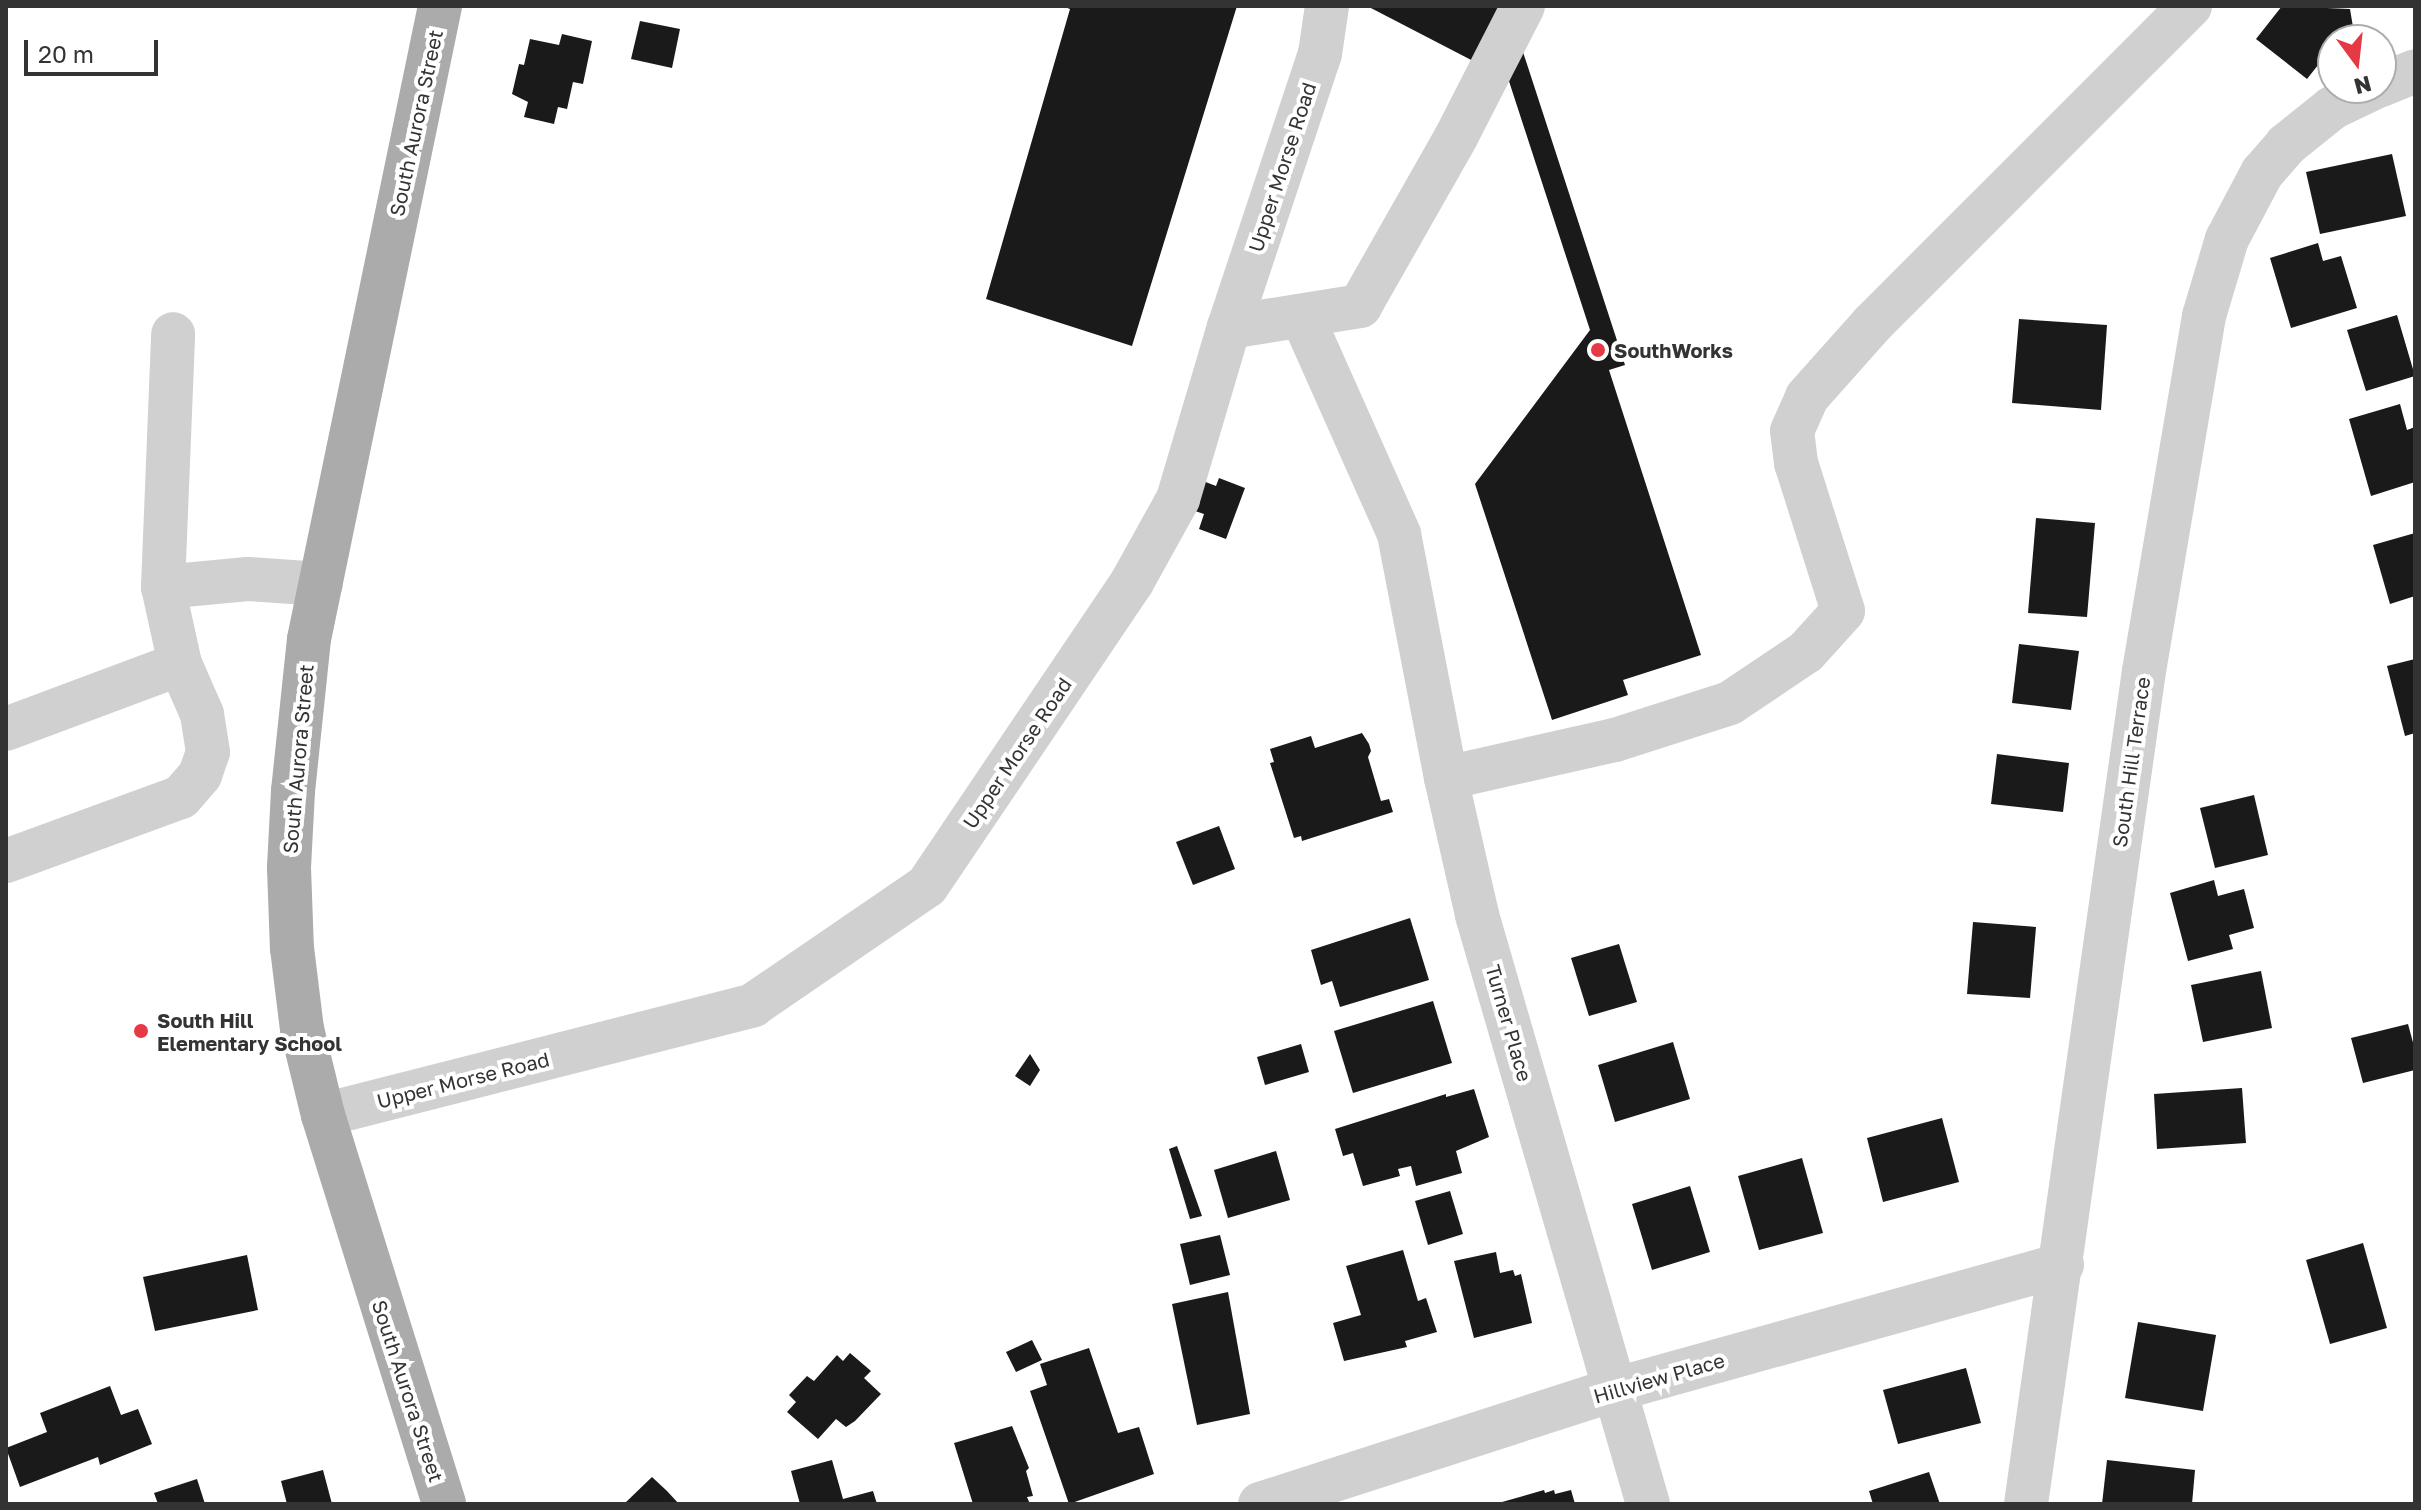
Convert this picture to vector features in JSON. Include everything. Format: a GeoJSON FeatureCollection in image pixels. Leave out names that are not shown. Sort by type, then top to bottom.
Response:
{"type":"FeatureCollection","features":[{"type":"Feature","properties":{"kind":"main road","name":"South Aurora Street"},"geometry":{"type":"LineString","coordinates":[[440,6],[309,639],[293,791],[289,868],[292,948],[302,1029],[323,1115],[444,1504]]}},
{"type":"Feature","properties":{"kind":"street","name":"Upper Morse Road"},"geometry":{"type":"LineString","coordinates":[[323,1115],[753,1005],[927,886],[1132,582],[1178,499],[1229,327],[1320,54],[1327,6]]}},
{"type":"Feature","properties":{"kind":"street"},"geometry":{"type":"LineString","coordinates":[[1229,327],[1360,306],[1456,137],[1523,6]]}},
{"type":"Feature","properties":{"kind":"street"},"geometry":{"type":"LineString","coordinates":[[1446,778],[1615,740],[1730,703],[1806,652],[1843,611],[1796,463],[1792,431],[1807,397],[1872,324],[2190,6]]}},
{"type":"Feature","properties":{"kind":"street","name":"South Hill Terrace"},"geometry":{"type":"LineString","coordinates":[[2026,1504],[2144,671],[2204,316],[2214,274],[2227,239],[2262,173],[2278,155],[2340,104]]}},
{"type":"Feature","properties":{"kind":"street","name":"Turner Place"},"geometry":{"type":"LineString","coordinates":[[1302,316],[1399,534],[1446,778],[1477,915],[1648,1504]]}},
{"type":"Feature","properties":{"kind":"street"},"geometry":{"type":"LineString","coordinates":[[6,861],[181,797],[200,775],[208,752],[202,714],[180,664],[163,587],[173,334]]}},
{"type":"Feature","properties":{"kind":"street"},"geometry":{"type":"LineString","coordinates":[[163,587],[248,579],[321,584]]}},
{"type":"Feature","properties":{"kind":"street"},"geometry":{"type":"LineString","coordinates":[[6,729],[180,664]]}},
{"type":"Feature","properties":{"kind":"street","name":"Hillview Place"},"geometry":{"type":"LineString","coordinates":[[1260,1504],[1617,1389],[2062,1265]]}},
{"type":"Feature","properties":{"kind":"building"},"geometry":{"type":"Polygon","coordinates":[[[1062,6],[1237,6],[1132,346],[986,299],[1070,9],[1062,6]]]}},
{"type":"Feature","properties":{"kind":"building","name":"SouthWorks"},"geometry":{"type":"Polygon","coordinates":[[[1367,6],[1508,6],[1625,365],[1609,370],[1701,655],[1623,680],[1628,695],[1552,720],[1475,484],[1590,330],[1493,32],[1477,63],[1367,6]]]}},
{"type":"Feature","properties":{"kind":"building"},"geometry":{"type":"Polygon","coordinates":[[[2282,6],[2350,9],[2352,24],[2317,24],[2317,66],[2307,79],[2256,39],[2282,6]]]}},
{"type":"Feature","properties":{"kind":"building"},"geometry":{"type":"Polygon","coordinates":[[[640,21],[680,29],[672,68],[631,59],[640,21]]]}},
{"type":"Feature","properties":{"kind":"building"},"geometry":{"type":"Polygon","coordinates":[[[562,34],[592,41],[583,84],[573,82],[567,109],[558,107],[554,124],[524,117],[528,102],[512,94],[519,64],[524,65],[530,39],[559,45],[562,34]]]}},
{"type":"Feature","properties":{"kind":"building"},"geometry":{"type":"Polygon","coordinates":[[[2392,154],[2406,216],[2320,234],[2306,172],[2392,154]]]}},
{"type":"Feature","properties":{"kind":"building"},"geometry":{"type":"Polygon","coordinates":[[[2318,243],[2323,261],[2341,256],[2357,308],[2291,328],[2270,258],[2318,243]]]}},
{"type":"Feature","properties":{"kind":"building"},"geometry":{"type":"Polygon","coordinates":[[[2397,315],[2415,376],[2366,391],[2347,330],[2397,315]]]}},
{"type":"Feature","properties":{"kind":"building"},"geometry":{"type":"Polygon","coordinates":[[[2019,319],[2107,325],[2101,410],[2012,403],[2019,319]]]}},
{"type":"Feature","properties":{"kind":"building"},"geometry":{"type":"Polygon","coordinates":[[[2400,404],[2407,430],[2415,427],[2415,482],[2371,496],[2349,419],[2400,404]]]}},
{"type":"Feature","properties":{"kind":"building"},"geometry":{"type":"Polygon","coordinates":[[[1219,478],[1245,488],[1226,539],[1199,529],[1204,514],[1192,510],[1203,481],[1216,486],[1219,478]]]}},
{"type":"Feature","properties":{"kind":"building"},"geometry":{"type":"Polygon","coordinates":[[[2036,518],[2095,523],[2087,617],[2028,613],[2036,518]]]}},
{"type":"Feature","properties":{"kind":"building"},"geometry":{"type":"Polygon","coordinates":[[[2415,533],[2415,596],[2390,604],[2373,545],[2415,533]]]}},
{"type":"Feature","properties":{"kind":"building"},"geometry":{"type":"Polygon","coordinates":[[[2019,644],[2079,651],[2071,710],[2012,703],[2019,644]]]}},
{"type":"Feature","properties":{"kind":"building"},"geometry":{"type":"Polygon","coordinates":[[[2415,659],[2415,733],[2405,736],[2387,666],[2415,659]]]}},
{"type":"Feature","properties":{"kind":"building"},"geometry":{"type":"Polygon","coordinates":[[[1362,733],[1371,751],[1368,757],[1381,801],[1389,799],[1393,812],[1302,841],[1301,836],[1294,838],[1270,763],[1274,762],[1270,749],[1311,736],[1315,748],[1362,733]]]}},
{"type":"Feature","properties":{"kind":"building"},"geometry":{"type":"Polygon","coordinates":[[[1997,754],[2069,763],[2063,812],[1991,804],[1997,754]]]}},
{"type":"Feature","properties":{"kind":"building"},"geometry":{"type":"Polygon","coordinates":[[[2254,795],[2268,855],[2215,868],[2200,808],[2254,795]]]}},
{"type":"Feature","properties":{"kind":"building"},"geometry":{"type":"Polygon","coordinates":[[[1219,826],[1235,869],[1193,885],[1176,842],[1219,826]]]}},
{"type":"Feature","properties":{"kind":"building"},"geometry":{"type":"Polygon","coordinates":[[[2214,880],[2218,896],[2244,889],[2254,928],[2229,935],[2233,949],[2188,961],[2170,893],[2214,880]]]}},
{"type":"Feature","properties":{"kind":"building"},"geometry":{"type":"Polygon","coordinates":[[[1410,918],[1429,980],[1340,1007],[1332,981],[1321,985],[1311,950],[1410,918]]]}},
{"type":"Feature","properties":{"kind":"building"},"geometry":{"type":"Polygon","coordinates":[[[1973,922],[2036,927],[2030,998],[1967,994],[1973,922]]]}},
{"type":"Feature","properties":{"kind":"building"},"geometry":{"type":"Polygon","coordinates":[[[1619,944],[1637,1002],[1589,1016],[1571,958],[1619,944]]]}},
{"type":"Feature","properties":{"kind":"building"},"geometry":{"type":"Polygon","coordinates":[[[2261,971],[2272,1028],[2203,1042],[2191,985],[2261,971]]]}},
{"type":"Feature","properties":{"kind":"building"},"geometry":{"type":"Polygon","coordinates":[[[1433,1001],[1452,1063],[1353,1093],[1334,1031],[1433,1001]]]}},
{"type":"Feature","properties":{"kind":"building"},"geometry":{"type":"Polygon","coordinates":[[[2408,1024],[2415,1050],[2415,1070],[2363,1083],[2351,1038],[2408,1024]]]}},
{"type":"Feature","properties":{"kind":"building"},"geometry":{"type":"Polygon","coordinates":[[[1673,1042],[1690,1099],[1615,1122],[1598,1065],[1673,1042]]]}},
{"type":"Feature","properties":{"kind":"building"},"geometry":{"type":"Polygon","coordinates":[[[1301,1044],[1309,1072],[1265,1085],[1257,1057],[1301,1044]]]}},
{"type":"Feature","properties":{"kind":"building"},"geometry":{"type":"Polygon","coordinates":[[[1030,1054],[1040,1070],[1030,1086],[1015,1076],[1030,1054]]]}},
{"type":"Feature","properties":{"kind":"building"},"geometry":{"type":"Polygon","coordinates":[[[2242,1088],[2246,1143],[2157,1149],[2154,1094],[2242,1088]]]}},
{"type":"Feature","properties":{"kind":"building"},"geometry":{"type":"Polygon","coordinates":[[[1474,1089],[1489,1137],[1456,1151],[1462,1173],[1416,1186],[1411,1166],[1398,1169],[1400,1176],[1363,1186],[1353,1153],[1343,1156],[1335,1129],[1446,1094],[1446,1097],[1474,1089]]]}},
{"type":"Feature","properties":{"kind":"building"},"geometry":{"type":"Polygon","coordinates":[[[1942,1118],[1959,1182],[1883,1202],[1867,1138],[1942,1118]]]}},
{"type":"Feature","properties":{"kind":"building"},"geometry":{"type":"Polygon","coordinates":[[[1177,1146],[1202,1216],[1190,1219],[1169,1149],[1177,1146]]]}},
{"type":"Feature","properties":{"kind":"building"},"geometry":{"type":"Polygon","coordinates":[[[1276,1151],[1290,1200],[1228,1218],[1214,1170],[1276,1151]]]}},
{"type":"Feature","properties":{"kind":"building"},"geometry":{"type":"Polygon","coordinates":[[[1802,1158],[1823,1233],[1759,1250],[1738,1176],[1802,1158]]]}},
{"type":"Feature","properties":{"kind":"building"},"geometry":{"type":"Polygon","coordinates":[[[1690,1186],[1710,1252],[1652,1270],[1632,1204],[1690,1186]]]}},
{"type":"Feature","properties":{"kind":"building"},"geometry":{"type":"Polygon","coordinates":[[[1450,1191],[1463,1234],[1428,1245],[1415,1201],[1450,1191]]]}},
{"type":"Feature","properties":{"kind":"building"},"geometry":{"type":"Polygon","coordinates":[[[1220,1235],[1230,1275],[1190,1285],[1180,1244],[1220,1235]]]}},
{"type":"Feature","properties":{"kind":"building"},"geometry":{"type":"Polygon","coordinates":[[[2363,1243],[2387,1328],[2330,1344],[2306,1260],[2363,1243]]]}},
{"type":"Feature","properties":{"kind":"building"},"geometry":{"type":"Polygon","coordinates":[[[1403,1250],[1418,1301],[1426,1298],[1437,1332],[1405,1341],[1407,1347],[1344,1361],[1333,1323],[1361,1315],[1346,1266],[1403,1250]]]}},
{"type":"Feature","properties":{"kind":"building"},"geometry":{"type":"Polygon","coordinates":[[[1496,1252],[1500,1273],[1513,1270],[1515,1276],[1521,1274],[1532,1323],[1474,1338],[1454,1261],[1496,1252]]]}},
{"type":"Feature","properties":{"kind":"building"},"geometry":{"type":"Polygon","coordinates":[[[247,1255],[258,1310],[155,1331],[143,1277],[247,1255]]]}},
{"type":"Feature","properties":{"kind":"building"},"geometry":{"type":"Polygon","coordinates":[[[1228,1292],[1250,1414],[1197,1425],[1172,1304],[1228,1292]]]}},
{"type":"Feature","properties":{"kind":"building"},"geometry":{"type":"Polygon","coordinates":[[[2138,1322],[2216,1335],[2203,1411],[2125,1398],[2138,1322]]]}},
{"type":"Feature","properties":{"kind":"building"},"geometry":{"type":"Polygon","coordinates":[[[1032,1340],[1042,1360],[1016,1372],[1006,1352],[1032,1340]]]}},
{"type":"Feature","properties":{"kind":"building"},"geometry":{"type":"Polygon","coordinates":[[[1089,1348],[1118,1433],[1139,1427],[1154,1474],[1069,1504],[1030,1391],[1047,1385],[1040,1364],[1089,1348]]]}},
{"type":"Feature","properties":{"kind":"building"},"geometry":{"type":"Polygon","coordinates":[[[850,1353],[871,1371],[864,1378],[881,1394],[855,1421],[846,1427],[836,1419],[818,1439],[787,1412],[796,1402],[789,1395],[807,1376],[814,1381],[837,1355],[843,1361],[850,1353]]]}},
{"type":"Feature","properties":{"kind":"building"},"geometry":{"type":"Polygon","coordinates":[[[1966,1368],[1981,1423],[1898,1444],[1883,1390],[1966,1368]]]}},
{"type":"Feature","properties":{"kind":"building"},"geometry":{"type":"Polygon","coordinates":[[[110,1386],[121,1415],[138,1409],[152,1444],[100,1465],[98,1457],[20,1487],[6,1448],[47,1432],[40,1413],[110,1386]]]}},
{"type":"Feature","properties":{"kind":"building"},"geometry":{"type":"Polygon","coordinates":[[[1012,1426],[1029,1468],[1026,1471],[1033,1496],[1027,1497],[1030,1504],[973,1504],[954,1443],[1012,1426]]]}},
{"type":"Feature","properties":{"kind":"building"},"geometry":{"type":"Polygon","coordinates":[[[832,1460],[843,1499],[873,1491],[877,1504],[800,1504],[791,1471],[832,1460]]]}},
{"type":"Feature","properties":{"kind":"building"},"geometry":{"type":"Polygon","coordinates":[[[2107,1460],[2195,1470],[2192,1504],[2102,1504],[2107,1460]]]}},
{"type":"Feature","properties":{"kind":"building"},"geometry":{"type":"Polygon","coordinates":[[[323,1470],[332,1504],[287,1504],[281,1481],[323,1470]]]}},
{"type":"Feature","properties":{"kind":"building"},"geometry":{"type":"Polygon","coordinates":[[[1929,1472],[1940,1504],[1873,1504],[1869,1491],[1929,1472]]]}},
{"type":"Feature","properties":{"kind":"building"},"geometry":{"type":"Polygon","coordinates":[[[652,1477],[679,1504],[624,1504],[652,1477]]]}},
{"type":"Feature","properties":{"kind":"building"},"geometry":{"type":"Polygon","coordinates":[[[197,1479],[205,1504],[158,1504],[154,1493],[197,1479]]]}},
{"type":"Feature","properties":{"kind":"building"},"geometry":{"type":"Polygon","coordinates":[[[1544,1490],[1545,1493],[1554,1490],[1555,1494],[1571,1490],[1575,1504],[1495,1504],[1544,1490]]]}},
{"type":"Feature","properties":{"kind":"place","name":"SouthWorks"},"geometry":{"type":"Point","coordinates":[1598,350]}},
{"type":"Feature","properties":{"kind":"place","name":"South Hill Elementary School"},"geometry":{"type":"Point","coordinates":[141,1031]}}]}
